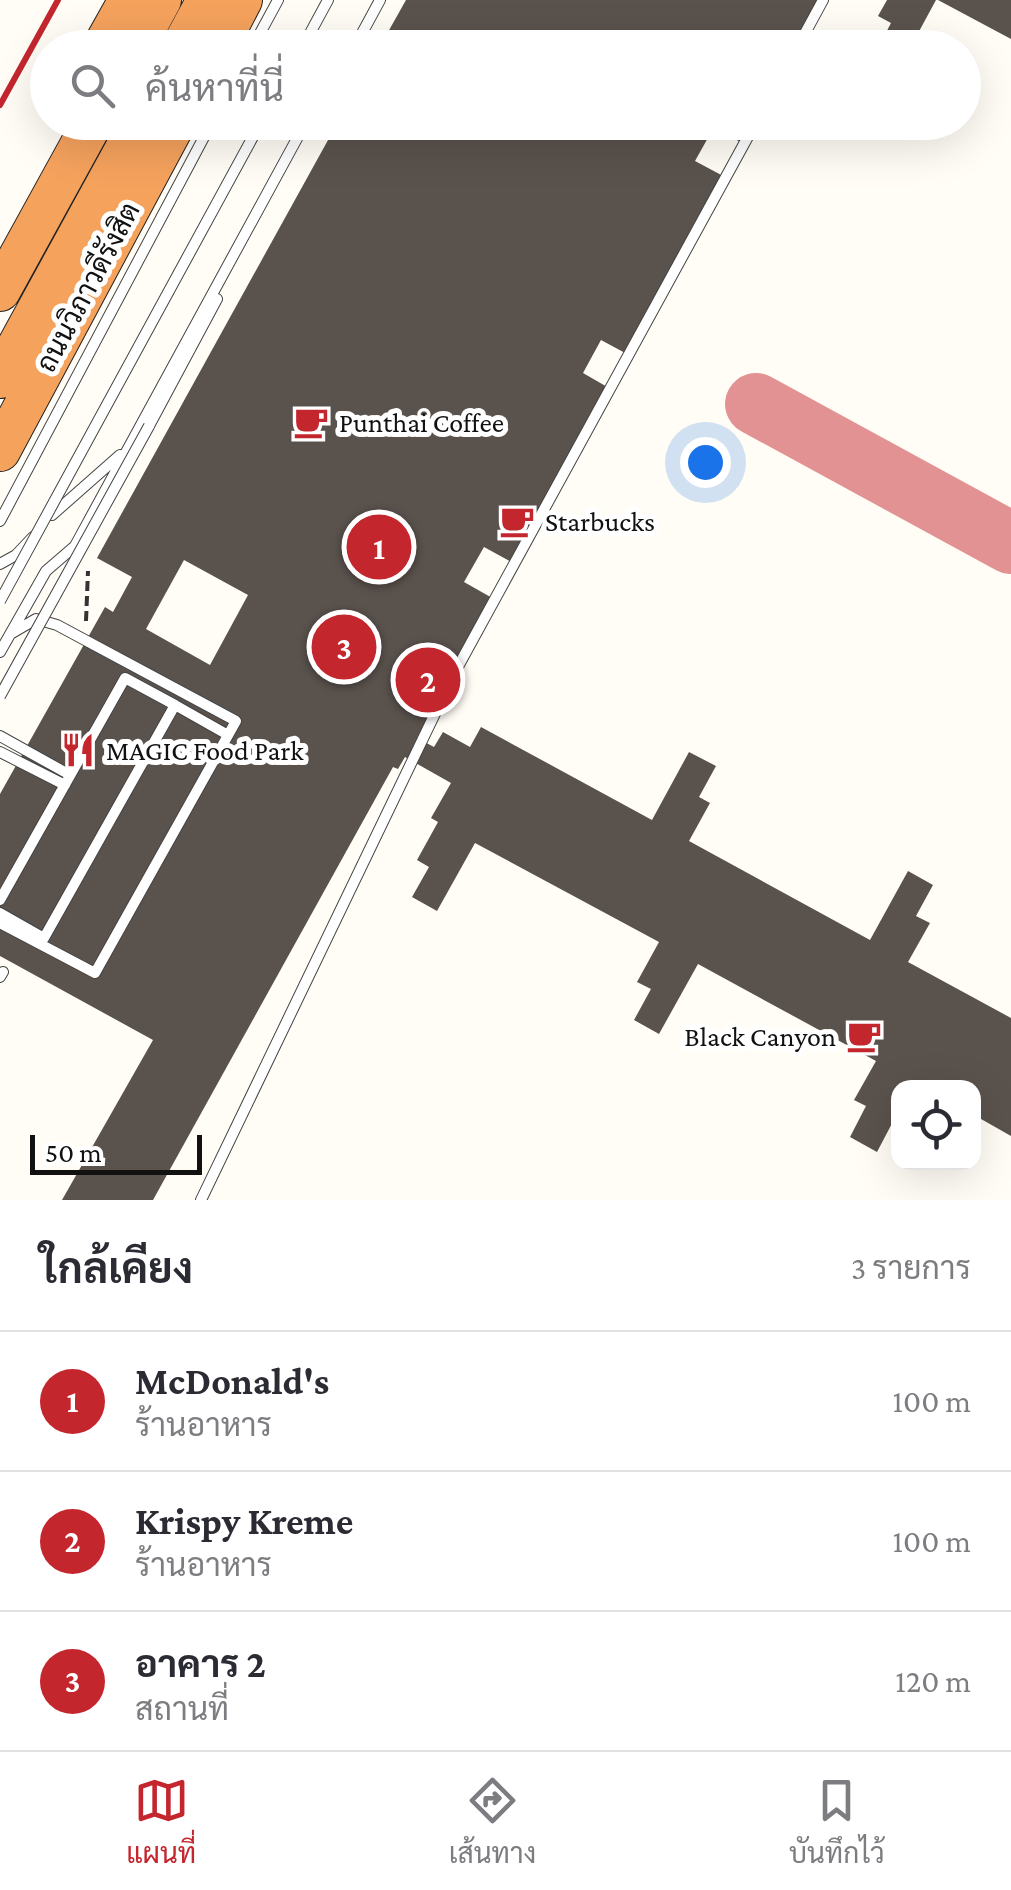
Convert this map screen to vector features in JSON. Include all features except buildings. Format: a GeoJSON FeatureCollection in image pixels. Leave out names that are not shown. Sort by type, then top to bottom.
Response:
{"type":"FeatureCollection","features":[{"type":"Feature","properties":{"kind":"highway"},"geometry":{"type":"LineString","coordinates":[[112,30],[128,0]]}},
{"type":"Feature","properties":{"kind":"highway"},"geometry":{"type":"LineString","coordinates":[[145,30],[161,0]]}},
{"type":"Feature","properties":{"kind":"highway"},"geometry":{"type":"LineString","coordinates":[[191,30],[207,0]]}},
{"type":"Feature","properties":{"kind":"highway"},"geometry":{"type":"LineString","coordinates":[[226,30],[242,0]]}},
{"type":"Feature","properties":{"kind":"highway"},"geometry":{"type":"LineString","coordinates":[[0,235],[51,140]]}},
{"type":"Feature","properties":{"kind":"highway"},"geometry":{"type":"LineString","coordinates":[[0,291],[83,140]]}},
{"type":"Feature","properties":{"kind":"highway"},"geometry":{"type":"LineString","coordinates":[[0,378],[130,140]]}},
{"type":"Feature","properties":{"kind":"highway","name":"ถนนวิภาวดีรังสิต"},"geometry":{"type":"LineString","coordinates":[[0,450],[166,140]]}},
{"type":"Feature","properties":{"kind":"lane"},"geometry":{"type":"LineString","coordinates":[[262,30],[278,0]]}},
{"type":"Feature","properties":{"kind":"lane"},"geometry":{"type":"LineString","coordinates":[[314,30],[330,0]]}},
{"type":"Feature","properties":{"kind":"lane"},"geometry":{"type":"LineString","coordinates":[[360,30],[376,0]]}},
{"type":"Feature","properties":{"kind":"lane"},"geometry":{"type":"LineString","coordinates":[[806,30],[822,0]]}},
{"type":"Feature","properties":{"kind":"lane"},"geometry":{"type":"LineString","coordinates":[[0,520],[202,140]]}},
{"type":"Feature","properties":{"kind":"lane"},"geometry":{"type":"LineString","coordinates":[[52,515],[253,140]]}},
{"type":"Feature","properties":{"kind":"lane"},"geometry":{"type":"LineString","coordinates":[[0,602],[253,140]]}},
{"type":"Feature","properties":{"kind":"lane"},"geometry":{"type":"LineString","coordinates":[[0,649],[46,571],[75,546],[299,140]]}},
{"type":"Feature","properties":{"kind":"lane"},"geometry":{"type":"LineString","coordinates":[[0,696],[149,426],[300,140]]}},
{"type":"Feature","properties":{"kind":"lane"},"geometry":{"type":"LineString","coordinates":[[201,1200],[455,672],[746,140]]}},
{"type":"Feature","properties":{"kind":"lane"},"geometry":{"type":"LineString","coordinates":[[0,564],[16,556],[52,515],[128,448]]}},
{"type":"Feature","properties":{"kind":"lane"},"geometry":{"type":"LineString","coordinates":[[0,923],[94,973],[236,721],[57,624],[36,619],[12,633]]}},
{"type":"Feature","properties":{"kind":"lane"},"geometry":{"type":"LineString","coordinates":[[0,900],[125,678],[228,735]]}},
{"type":"Feature","properties":{"kind":"lane"},"geometry":{"type":"LineString","coordinates":[[44,938],[175,705]]}},
{"type":"Feature","properties":{"kind":"lane"},"geometry":{"type":"LineString","coordinates":[[0,736],[22,758]]}},
{"type":"Feature","properties":{"kind":"lane"},"geometry":{"type":"LineString","coordinates":[[0,752],[68,780]]}},
{"type":"Feature","properties":{"kind":"lane"},"geometry":{"type":"LineString","coordinates":[[0,913],[97,968]]}},
{"type":"Feature","properties":{"kind":"taxiway"},"geometry":{"type":"LineString","coordinates":[[756,404],[1011,543]]}},
{"type":"Feature","properties":{"kind":"railway"},"geometry":{"type":"LineString","coordinates":[[41,30],[58,0]]}},
{"type":"Feature","properties":{"kind":"railway"},"geometry":{"type":"LineString","coordinates":[[0,105],[30,51]]}},
{"type":"Feature","properties":{"kind":"place","name":"Punthai Coffee"},"geometry":{"type":"Point","coordinates":[311,422]}},
{"type":"Feature","properties":{"kind":"place","name":"Starbucks"},"geometry":{"type":"Point","coordinates":[517,521]}},
{"type":"Feature","properties":{"kind":"place","name":"McDonald's"},"geometry":{"type":"Point","coordinates":[379,547]}},
{"type":"Feature","properties":{"kind":"place","name":"อาคาร 2"},"geometry":{"type":"Point","coordinates":[344,647]}},
{"type":"Feature","properties":{"kind":"place","name":"Krispy Kreme"},"geometry":{"type":"Point","coordinates":[428,680]}},
{"type":"Feature","properties":{"kind":"place","name":"MAGIC Food Park"},"geometry":{"type":"Point","coordinates":[78,750]}},
{"type":"Feature","properties":{"kind":"place","name":"Black Canyon"},"geometry":{"type":"Point","coordinates":[864,1036]}}]}
